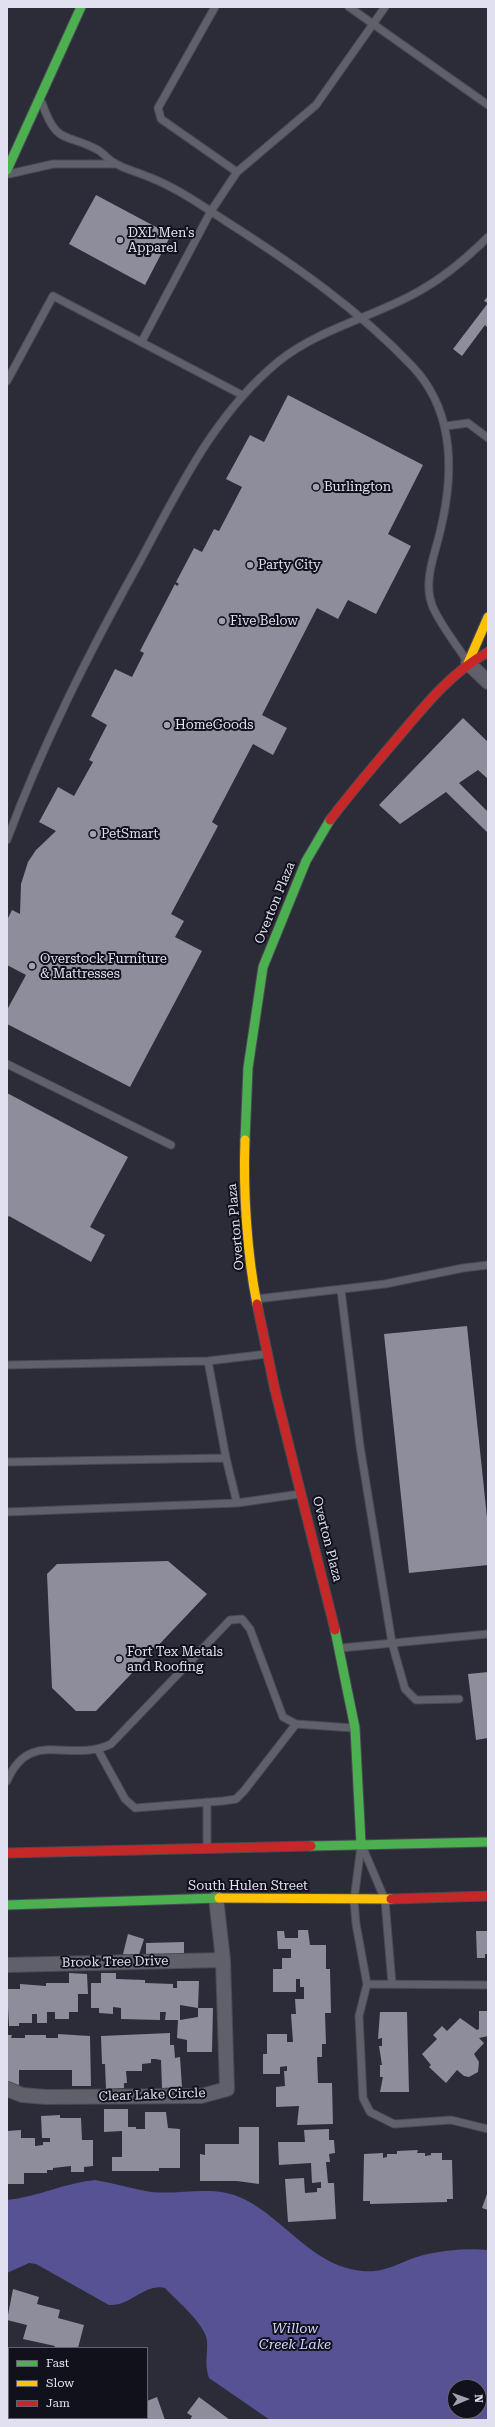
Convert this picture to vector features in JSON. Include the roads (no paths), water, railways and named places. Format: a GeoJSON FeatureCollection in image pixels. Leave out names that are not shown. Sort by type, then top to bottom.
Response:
{"type":"FeatureCollection","features":[{"type":"Feature","properties":{"kind":"street"},"geometry":{"type":"LineString","coordinates":[[7,170],[81,7]]}},
{"type":"Feature","properties":{"kind":"street","name":"Overton Plaza"},"geometry":{"type":"LineString","coordinates":[[468,663],[488,617]]}},
{"type":"Feature","properties":{"kind":"street","name":"Overton Plaza"},"geometry":{"type":"LineString","coordinates":[[361,1844],[355,1728],[340,1648],[267,1354],[256,1299],[249,1240],[244,1161],[248,1068],[263,967],[306,861],[330,820],[356,786],[435,694],[468,663],[488,652]]}},
{"type":"Feature","properties":{"kind":"street"},"geometry":{"type":"LineString","coordinates":[[468,663],[488,682]]}},
{"type":"Feature","properties":{"kind":"street"},"geometry":{"type":"LineString","coordinates":[[7,1853],[488,1842]]}},
{"type":"Feature","properties":{"kind":"street","name":"South Hulen Street"},"geometry":{"type":"LineString","coordinates":[[7,1905],[216,1898],[384,1900],[488,1896]]}},
{"type":"Feature","properties":{"kind":"street","name":"Clear Lake Circle"},"geometry":{"type":"LineString","coordinates":[[7,2089],[22,2095],[46,2097],[201,2096],[227,2089],[223,1960],[216,1898]]}},
{"type":"Feature","properties":{"kind":"street","name":"Brook Tree Drive"},"geometry":{"type":"LineString","coordinates":[[7,1965],[223,1960]]}},
{"type":"Feature","properties":{"kind":"lane"},"geometry":{"type":"LineString","coordinates":[[215,7],[158,108],[161,120],[237,172]]}},
{"type":"Feature","properties":{"kind":"lane"},"geometry":{"type":"LineString","coordinates":[[348,7],[488,105]]}},
{"type":"Feature","properties":{"kind":"lane"},"geometry":{"type":"LineString","coordinates":[[142,341],[211,211],[237,172],[316,105],[385,7]]}},
{"type":"Feature","properties":{"kind":"lane"},"geometry":{"type":"LineString","coordinates":[[40,97],[48,119],[58,135],[98,150],[114,164],[159,181],[211,211],[293,264],[361,318],[413,367],[434,395],[446,426],[449,453],[447,501],[432,560],[429,585],[431,604],[468,663]]}},
{"type":"Feature","properties":{"kind":"lane"},"geometry":{"type":"LineString","coordinates":[[7,174],[53,164],[114,164]]}},
{"type":"Feature","properties":{"kind":"lane"},"geometry":{"type":"LineString","coordinates":[[7,840],[37,763],[75,682],[165,511],[188,470],[242,395],[280,360],[322,335],[412,295],[460,265],[488,237]]}},
{"type":"Feature","properties":{"kind":"lane"},"geometry":{"type":"LineString","coordinates":[[7,381],[53,296],[142,341],[242,395]]}},
{"type":"Feature","properties":{"kind":"lane"},"geometry":{"type":"LineString","coordinates":[[446,426],[468,423],[488,438]]}},
{"type":"Feature","properties":{"kind":"lane"},"geometry":{"type":"LineString","coordinates":[[7,1064],[171,1145]]}},
{"type":"Feature","properties":{"kind":"lane"},"geometry":{"type":"LineString","coordinates":[[256,1299],[341,1290],[488,1265]]}},
{"type":"Feature","properties":{"kind":"lane"},"geometry":{"type":"LineString","coordinates":[[341,1290],[360,1446],[392,1643],[405,1689],[416,1700],[459,1699]]}},
{"type":"Feature","properties":{"kind":"lane"},"geometry":{"type":"LineString","coordinates":[[7,1365],[208,1361],[267,1354]]}},
{"type":"Feature","properties":{"kind":"lane"},"geometry":{"type":"LineString","coordinates":[[208,1361],[226,1458],[237,1503]]}},
{"type":"Feature","properties":{"kind":"lane"},"geometry":{"type":"LineString","coordinates":[[7,1462],[226,1458]]}},
{"type":"Feature","properties":{"kind":"lane"},"geometry":{"type":"LineString","coordinates":[[7,1512],[237,1503],[302,1494]]}},
{"type":"Feature","properties":{"kind":"lane"},"geometry":{"type":"LineString","coordinates":[[7,1781],[24,1756],[35,1751],[98,1750],[112,1744],[230,1620],[242,1619],[250,1629],[283,1717],[296,1724],[355,1728]]}},
{"type":"Feature","properties":{"kind":"lane"},"geometry":{"type":"LineString","coordinates":[[340,1648],[488,1634]]}},
{"type":"Feature","properties":{"kind":"lane"},"geometry":{"type":"LineString","coordinates":[[98,1750],[125,1799],[135,1808],[236,1799],[296,1724]]}},
{"type":"Feature","properties":{"kind":"lane"},"geometry":{"type":"LineString","coordinates":[[207,1802],[207,1848]]}},
{"type":"Feature","properties":{"kind":"lane"},"geometry":{"type":"LineString","coordinates":[[361,1844],[384,1900],[392,1984]]}},
{"type":"Feature","properties":{"kind":"lane"},"geometry":{"type":"LineString","coordinates":[[361,1844],[354,1900],[356,1924],[367,1984],[359,2016],[363,2098],[370,2112],[394,2124],[451,2120],[488,2129]]}},
{"type":"Feature","properties":{"kind":"lane"},"geometry":{"type":"LineString","coordinates":[[367,1984],[488,1985]]}},
{"type":"Feature","properties":{"kind":"water","name":"Willow Creek Lake"},"geometry":{"type":"Polygon","coordinates":[[[95,2180],[151,2192],[163,2193],[210,2191],[233,2195],[258,2207],[324,2258],[355,2270],[376,2271],[428,2254],[443,2251],[466,2249],[488,2250],[488,2420],[270,2420],[209,2378],[206,2363],[207,2341],[202,2328],[165,2288],[157,2287],[150,2289],[117,2305],[109,2305],[36,2264],[29,2263],[7,2273],[7,2200],[29,2196],[73,2184],[95,2180]]]}},
{"type":"Feature","properties":{"kind":"place","name":"DXL Men's Apparel"},"geometry":{"type":"Point","coordinates":[120,240]}},
{"type":"Feature","properties":{"kind":"place","name":"Burlington"},"geometry":{"type":"Point","coordinates":[316,487]}},
{"type":"Feature","properties":{"kind":"place","name":"Party City"},"geometry":{"type":"Point","coordinates":[250,565]}},
{"type":"Feature","properties":{"kind":"place","name":"Five Below"},"geometry":{"type":"Point","coordinates":[222,621]}},
{"type":"Feature","properties":{"kind":"place","name":"HomeGoods"},"geometry":{"type":"Point","coordinates":[167,725]}},
{"type":"Feature","properties":{"kind":"place","name":"PetSmart"},"geometry":{"type":"Point","coordinates":[93,834]}},
{"type":"Feature","properties":{"kind":"place","name":"Overstock Furniture & Mattresses"},"geometry":{"type":"Point","coordinates":[32,966]}},
{"type":"Feature","properties":{"kind":"place","name":"Fort Tex Metals and Roofing"},"geometry":{"type":"Point","coordinates":[119,1659]}}]}
